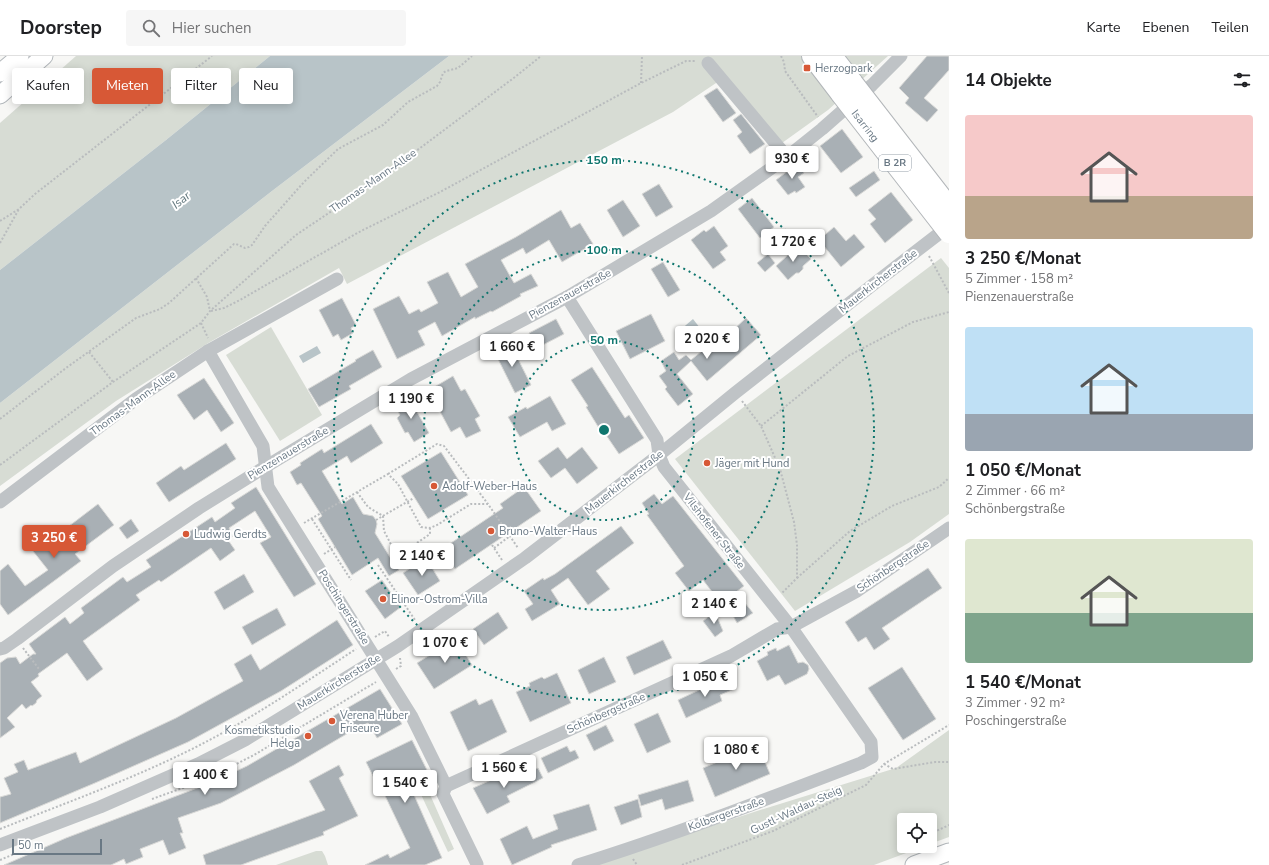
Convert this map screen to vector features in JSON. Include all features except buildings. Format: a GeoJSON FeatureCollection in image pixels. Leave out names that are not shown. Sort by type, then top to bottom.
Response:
{"type":"FeatureCollection","features":[{"type":"Feature","properties":{"kind":"highway","name":"Isarring"},"geometry":{"type":"LineString","coordinates":[[812,56],[847,89],[949,207]]}},
{"type":"Feature","properties":{"kind":"highway","name":"Isarring"},"geometry":{"type":"LineString","coordinates":[[832,56],[847,89],[949,233]]}},
{"type":"Feature","properties":{"kind":"main road"},"geometry":{"type":"LineString","coordinates":[[0,73],[20,56]]}},
{"type":"Feature","properties":{"kind":"main road"},"geometry":{"type":"LineString","coordinates":[[0,95],[44,56]]}},
{"type":"Feature","properties":{"kind":"main road"},"geometry":{"type":"LineString","coordinates":[[914,865],[949,852]]}},
{"type":"Feature","properties":{"kind":"street","name":"Pienzenauerstraße"},"geometry":{"type":"LineString","coordinates":[[0,649],[17,639],[113,566],[265,466],[411,380],[567,297],[711,211],[787,158],[872,85],[901,56]]}},
{"type":"Feature","properties":{"kind":"street"},"geometry":{"type":"LineString","coordinates":[[708,63],[787,158]]}},
{"type":"Feature","properties":{"kind":"street","name":"Mauerkircherstraße"},"geometry":{"type":"LineString","coordinates":[[0,845],[100,806],[198,764],[245,740],[416,634],[525,558],[660,455],[735,393],[949,226]]}},
{"type":"Feature","properties":{"kind":"street","name":"Thomas-Mann-Allee"},"geometry":{"type":"LineString","coordinates":[[0,502],[136,399],[210,349],[337,279]]}},
{"type":"Feature","properties":{"kind":"street","name":"Vilshofener Straße"},"geometry":{"type":"LineString","coordinates":[[567,297],[657,440],[664,467],[791,627],[871,742],[872,757]]}},
{"type":"Feature","properties":{"kind":"street","name":"Poschingerstraße"},"geometry":{"type":"LineString","coordinates":[[210,349],[263,446],[268,487],[412,717],[446,786],[443,794],[477,865]]}},
{"type":"Feature","properties":{"kind":"street","name":"Schönbergstraße"},"geometry":{"type":"LineString","coordinates":[[446,786],[731,656],[777,629],[791,627],[857,591],[949,528]]}},
{"type":"Feature","properties":{"kind":"street","name":"Kolbergerstraße"},"geometry":{"type":"LineString","coordinates":[[578,865],[736,811],[861,764],[872,757]]}},
{"type":"Feature","properties":{"kind":"path"},"geometry":{"type":"LineString","coordinates":[[0,221],[19,208],[212,56]]}},
{"type":"Feature","properties":{"kind":"path"},"geometry":{"type":"LineString","coordinates":[[0,420],[136,318],[160,309],[169,303],[234,244],[245,248],[252,245],[265,226],[294,193],[338,149],[383,125],[408,102],[437,86],[446,70],[458,68],[472,56]]}},
{"type":"Feature","properties":{"kind":"path","name":"Thomas-Mann-Allee"},"geometry":{"type":"LineString","coordinates":[[0,465],[113,382],[201,323],[210,311],[296,235],[372,184],[541,56]]}},
{"type":"Feature","properties":{"kind":"path"},"geometry":{"type":"LineString","coordinates":[[641,83],[642,56]]}},
{"type":"Feature","properties":{"kind":"path"},"geometry":{"type":"LineString","coordinates":[[780,56],[784,62],[786,71],[819,118],[815,121],[822,129]]}},
{"type":"Feature","properties":{"kind":"path"},"geometry":{"type":"LineString","coordinates":[[196,278],[207,296],[210,311],[224,308],[361,231],[440,192],[641,83],[686,61],[695,60],[708,63]]}},
{"type":"Feature","properties":{"kind":"path"},"geometry":{"type":"LineString","coordinates":[[0,243],[19,208]]}},
{"type":"Feature","properties":{"kind":"path"},"geometry":{"type":"LineString","coordinates":[[924,246],[949,293]]}},
{"type":"Feature","properties":{"kind":"path"},"geometry":{"type":"LineString","coordinates":[[761,426],[848,356],[913,322],[949,312]]}},
{"type":"Feature","properties":{"kind":"path"},"geometry":{"type":"LineString","coordinates":[[201,323],[210,349]]}},
{"type":"Feature","properties":{"kind":"path"},"geometry":{"type":"LineString","coordinates":[[89,352],[113,382]]}},
{"type":"Feature","properties":{"kind":"path"},"geometry":{"type":"LineString","coordinates":[[735,393],[761,426],[780,469],[794,522],[797,545],[797,578]]}},
{"type":"Feature","properties":{"kind":"path"},"geometry":{"type":"LineString","coordinates":[[295,529],[437,444],[444,446],[488,504],[514,542]]}},
{"type":"Feature","properties":{"kind":"path"},"geometry":{"type":"LineString","coordinates":[[388,474],[398,484],[421,527],[430,528],[437,525],[471,504],[488,504]]}},
{"type":"Feature","properties":{"kind":"path"},"geometry":{"type":"LineString","coordinates":[[771,603],[850,531],[892,506],[939,487],[949,478]]}},
{"type":"Feature","properties":{"kind":"path"},"geometry":{"type":"LineString","coordinates":[[357,492],[368,507],[383,516]]}},
{"type":"Feature","properties":{"kind":"path"},"geometry":{"type":"LineString","coordinates":[[376,520],[414,498]]}},
{"type":"Feature","properties":{"kind":"path"},"geometry":{"type":"LineString","coordinates":[[383,516],[384,531],[395,552],[402,553],[430,534],[430,528]]}},
{"type":"Feature","properties":{"kind":"path"},"geometry":{"type":"LineString","coordinates":[[312,519],[351,580]]}},
{"type":"Feature","properties":{"kind":"path"},"geometry":{"type":"LineString","coordinates":[[498,552],[493,546],[510,536]]}},
{"type":"Feature","properties":{"kind":"path"},"geometry":{"type":"LineString","coordinates":[[328,552],[335,547]]}},
{"type":"Feature","properties":{"kind":"path"},"geometry":{"type":"LineString","coordinates":[[378,564],[409,611]]}},
{"type":"Feature","properties":{"kind":"path"},"geometry":{"type":"LineString","coordinates":[[0,829],[132,776],[187,751],[232,728],[275,703],[385,631],[390,639]]}},
{"type":"Feature","properties":{"kind":"path"},"geometry":{"type":"LineString","coordinates":[[17,639],[39,669]]}},
{"type":"Feature","properties":{"kind":"path"},"geometry":{"type":"LineString","coordinates":[[884,764],[949,725]]}},
{"type":"Feature","properties":{"kind":"path"},"geometry":{"type":"LineString","coordinates":[[872,757],[893,769],[936,762],[949,762]]}},
{"type":"Feature","properties":{"kind":"path","name":"Gustl-Waldau-Steig"},"geometry":{"type":"LineString","coordinates":[[682,865],[773,831],[866,786],[884,764]]}},
{"type":"Feature","properties":{"kind":"path"},"geometry":{"type":"LineString","coordinates":[[937,831],[949,825]]}},
{"type":"Feature","properties":{"kind":"shaded area"},"geometry":{"type":"Polygon","coordinates":[[[76,56],[270,56],[255,68],[239,68],[239,81],[231,88],[231,68],[171,68],[171,104],[211,104],[0,270],[0,123],[22,104],[84,104],[84,68],[62,68],[76,56]]]}},
{"type":"Feature","properties":{"kind":"shaded area"},"geometry":{"type":"Polygon","coordinates":[[[449,56],[888,56],[828,110],[782,143],[725,77],[673,112],[347,284],[339,268],[210,342],[116,401],[0,486],[0,403],[272,191],[449,56]]]}},
{"type":"Feature","properties":{"kind":"shaded area"},"geometry":{"type":"Polygon","coordinates":[[[941,258],[949,268],[949,514],[910,542],[795,611],[675,459],[941,258]]]}},
{"type":"Feature","properties":{"kind":"shaded area"},"geometry":{"type":"Polygon","coordinates":[[[271,327],[322,415],[280,441],[226,355],[271,327]]]}},
{"type":"Feature","properties":{"kind":"shaded area"},"geometry":{"type":"Polygon","coordinates":[[[949,730],[949,837],[937,841],[937,813],[897,813],[897,853],[906,853],[874,865],[592,865],[757,811],[896,768],[949,730]]]}},
{"type":"Feature","properties":{"kind":"shaded area"},"geometry":{"type":"Polygon","coordinates":[[[431,780],[428,790],[454,849],[448,852],[417,786],[431,780]]]}},
{"type":"Feature","properties":{"kind":"shaded area"},"geometry":{"type":"Polygon","coordinates":[[[316,851],[322,851],[328,865],[276,865],[316,851]]]}},
{"type":"Feature","properties":{"kind":"water","name":"Isar"},"geometry":{"type":"Polygon","coordinates":[[[270,56],[449,56],[272,191],[0,403],[0,270],[211,104],[231,104],[231,88],[239,81],[239,104],[293,104],[293,68],[255,68],[270,56]]]}},
{"type":"Feature","properties":{"kind":"water"},"geometry":{"type":"Polygon","coordinates":[[[693,319],[700,328],[686,339],[679,331],[693,319]]]}},
{"type":"Feature","properties":{"kind":"water"},"geometry":{"type":"Polygon","coordinates":[[[317,346],[321,353],[303,363],[299,356],[317,346]]]}},
{"type":"Feature","properties":{"kind":"place","name":"Herzogpark"},"geometry":{"type":"Point","coordinates":[807,68]}},
{"type":"Feature","properties":{"kind":"place","name":"Jäger mit Hund"},"geometry":{"type":"Point","coordinates":[707,463]}},
{"type":"Feature","properties":{"kind":"place","name":"Adolf-Weber-Haus"},"geometry":{"type":"Point","coordinates":[434,486]}},
{"type":"Feature","properties":{"kind":"place","name":"Bruno-Walter-Haus"},"geometry":{"type":"Point","coordinates":[491,531]}},
{"type":"Feature","properties":{"kind":"place","name":"Ludwig Gerdts"},"geometry":{"type":"Point","coordinates":[186,534]}},
{"type":"Feature","properties":{"kind":"place","name":"Elinor-Ostrom-Villa"},"geometry":{"type":"Point","coordinates":[383,599]}},
{"type":"Feature","properties":{"kind":"place","name":"Verena Huber Friseure"},"geometry":{"type":"Point","coordinates":[332,721]}},
{"type":"Feature","properties":{"kind":"place","name":"Kosmetikstudio Helga"},"geometry":{"type":"Point","coordinates":[308,736]}}]}
